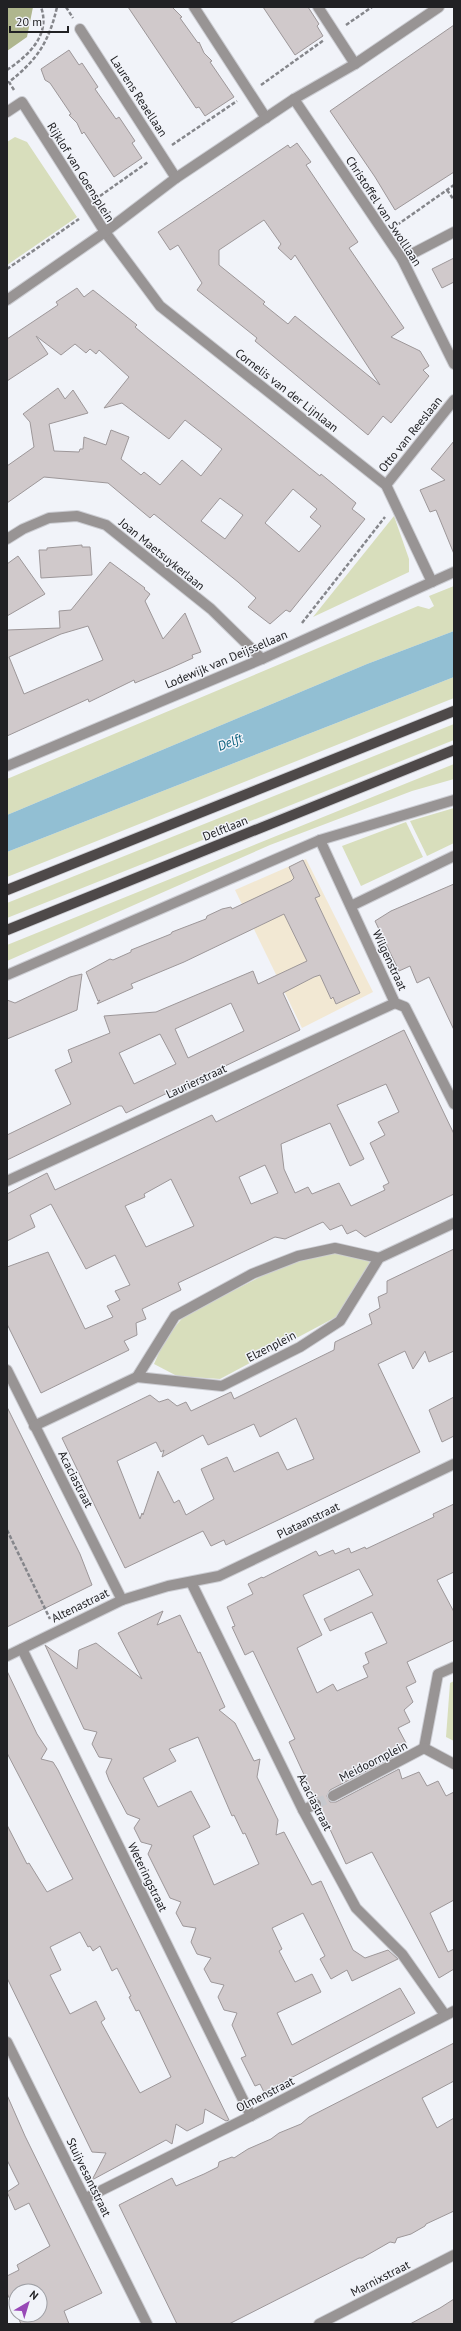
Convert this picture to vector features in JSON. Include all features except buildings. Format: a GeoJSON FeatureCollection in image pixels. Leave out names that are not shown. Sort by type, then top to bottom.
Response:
{"type":"FeatureCollection","features":[{"type":"Feature","properties":{"kind":"main road","name":"Delftlaan"},"geometry":{"type":"LineString","coordinates":[[7,890],[454,712]]}},
{"type":"Feature","properties":{"kind":"main road","name":"Delftlaan"},"geometry":{"type":"LineString","coordinates":[[7,930],[454,750]]}},
{"type":"Feature","properties":{"kind":"street"},"geometry":{"type":"LineString","coordinates":[[194,7],[266,118]]}},
{"type":"Feature","properties":{"kind":"street"},"geometry":{"type":"LineString","coordinates":[[318,7],[355,64]]}},
{"type":"Feature","properties":{"kind":"street"},"geometry":{"type":"LineString","coordinates":[[105,232],[176,178],[294,99],[355,64],[439,7]]}},
{"type":"Feature","properties":{"kind":"street","name":"Laurens Reaellaan"},"geometry":{"type":"LineString","coordinates":[[80,29],[176,178]]}},
{"type":"Feature","properties":{"kind":"street","name":"Christoffel van Swolllaan"},"geometry":{"type":"LineString","coordinates":[[294,99],[402,259],[454,364]]}},
{"type":"Feature","properties":{"kind":"street"},"geometry":{"type":"LineString","coordinates":[[7,112],[22,102]]}},
{"type":"Feature","properties":{"kind":"street","name":"Rijklof van Goensplein"},"geometry":{"type":"LineString","coordinates":[[7,300],[105,232],[22,102]]}},
{"type":"Feature","properties":{"kind":"street","name":"Cornelis van der Lijnlaan"},"geometry":{"type":"LineString","coordinates":[[105,232],[160,306],[386,485],[432,582]]}},
{"type":"Feature","properties":{"kind":"street"},"geometry":{"type":"LineString","coordinates":[[402,259],[454,232]]}},
{"type":"Feature","properties":{"kind":"street","name":"Otto van Reeslaan"},"geometry":{"type":"LineString","coordinates":[[386,485],[454,400]]}},
{"type":"Feature","properties":{"kind":"street","name":"Joan Maetsuykerlaan"},"geometry":{"type":"LineString","coordinates":[[7,539],[22,529],[49,518],[77,516],[106,525],[211,609],[262,659]]}},
{"type":"Feature","properties":{"kind":"street","name":"Lodewijk van Deijssellaan"},"geometry":{"type":"LineString","coordinates":[[7,766],[262,659],[454,572]]}},
{"type":"Feature","properties":{"kind":"street"},"geometry":{"type":"LineString","coordinates":[[7,974],[320,840],[454,800]]}},
{"type":"Feature","properties":{"kind":"street","name":"Wilgenstraat"},"geometry":{"type":"LineString","coordinates":[[320,840],[395,1003],[405,1007],[454,1104]]}},
{"type":"Feature","properties":{"kind":"street"},"geometry":{"type":"LineString","coordinates":[[351,906],[454,856]]}},
{"type":"Feature","properties":{"kind":"street","name":"Laurierstraat"},"geometry":{"type":"LineString","coordinates":[[7,1181],[395,1003]]}},
{"type":"Feature","properties":{"kind":"street"},"geometry":{"type":"LineString","coordinates":[[34,1426],[137,1377],[175,1316],[252,1274],[298,1256],[335,1248],[379,1258],[454,1223]]}},
{"type":"Feature","properties":{"kind":"street","name":"Elzenplein"},"geometry":{"type":"LineString","coordinates":[[137,1377],[222,1386],[300,1347],[340,1321],[379,1258]]}},
{"type":"Feature","properties":{"kind":"street","name":"Acaciastraat"},"geometry":{"type":"LineString","coordinates":[[7,1370],[122,1600]]}},
{"type":"Feature","properties":{"kind":"street","name":"Plataanstraat"},"geometry":{"type":"LineString","coordinates":[[168,1586],[219,1576],[454,1464]]}},
{"type":"Feature","properties":{"kind":"street","name":"Acaciastraat"},"geometry":{"type":"LineString","coordinates":[[191,1582],[303,1810],[356,1908],[402,1954],[450,2013]]}},
{"type":"Feature","properties":{"kind":"street","name":"Altenastraat"},"geometry":{"type":"LineString","coordinates":[[7,1656],[122,1600],[168,1586]]}},
{"type":"Feature","properties":{"kind":"street","name":"Weteringstraat"},"geometry":{"type":"LineString","coordinates":[[22,1649],[251,2116]]}},
{"type":"Feature","properties":{"kind":"street","name":"Meidoornplein"},"geometry":{"type":"LineString","coordinates":[[424,1748],[438,1674],[454,1667]]}},
{"type":"Feature","properties":{"kind":"street","name":"Meidoornplein"},"geometry":{"type":"LineString","coordinates":[[424,1748],[454,1764]]}},
{"type":"Feature","properties":{"kind":"street","name":"Meidoornplein"},"geometry":{"type":"LineString","coordinates":[[333,1796],[424,1748]]}},
{"type":"Feature","properties":{"kind":"street"},"geometry":{"type":"LineString","coordinates":[[303,1810],[316,1804]]}},
{"type":"Feature","properties":{"kind":"street","name":"Olmenstraat"},"geometry":{"type":"LineString","coordinates":[[86,2198],[251,2116],[450,2013]]}},
{"type":"Feature","properties":{"kind":"street","name":"Stuijvesantstraat"},"geometry":{"type":"LineString","coordinates":[[7,2042],[11,2060],[86,2198],[147,2324]]}},
{"type":"Feature","properties":{"kind":"street","name":"Marnixstraat"},"geometry":{"type":"LineString","coordinates":[[319,2324],[454,2255]]}},
{"type":"Feature","properties":{"kind":"path"},"geometry":{"type":"LineString","coordinates":[[7,70],[30,52],[38,41],[42,30],[43,13],[41,7]]}},
{"type":"Feature","properties":{"kind":"path"},"geometry":{"type":"LineString","coordinates":[[22,102],[10,82],[29,66],[40,52],[53,25],[56,7]]}},
{"type":"Feature","properties":{"kind":"path"},"geometry":{"type":"LineString","coordinates":[[7,269],[160,153],[372,7]]}},
{"type":"Feature","properties":{"kind":"path"},"geometry":{"type":"LineString","coordinates":[[384,233],[454,185]]}},
{"type":"Feature","properties":{"kind":"path"},"geometry":{"type":"LineString","coordinates":[[447,190],[454,200]]}},
{"type":"Feature","properties":{"kind":"path"},"geometry":{"type":"LineString","coordinates":[[302,624],[395,504]]}},
{"type":"Feature","properties":{"kind":"path"},"geometry":{"type":"LineString","coordinates":[[7,1530],[56,1632]]}},
{"type":"Feature","properties":{"kind":"shaded area"},"geometry":{"type":"Polygon","coordinates":[[[306,859],[373,992],[302,1028],[235,890],[306,859]]]}},
{"type":"Feature","properties":{"kind":"green space"},"geometry":{"type":"Polygon","coordinates":[[[7,7],[33,7],[27,37],[7,51],[7,7]]]}},
{"type":"Feature","properties":{"kind":"green space"},"geometry":{"type":"Polygon","coordinates":[[[15,137],[27,142],[77,217],[7,265],[7,142],[15,137]]]}},
{"type":"Feature","properties":{"kind":"green space"},"geometry":{"type":"Polygon","coordinates":[[[394,516],[409,559],[409,572],[313,617],[394,516]]]}},
{"type":"Feature","properties":{"kind":"green space"},"geometry":{"type":"Polygon","coordinates":[[[454,586],[454,631],[367,664],[7,815],[7,779],[418,606],[429,609],[434,606],[429,596],[454,586]]]}},
{"type":"Feature","properties":{"kind":"green space"},"geometry":{"type":"Polygon","coordinates":[[[454,677],[454,698],[7,877],[7,852],[454,677]]]}},
{"type":"Feature","properties":{"kind":"green space"},"geometry":{"type":"Polygon","coordinates":[[[454,724],[454,740],[7,918],[7,903],[454,724]]]}},
{"type":"Feature","properties":{"kind":"green space"},"geometry":{"type":"Polygon","coordinates":[[[454,764],[454,779],[412,791],[270,845],[7,961],[7,945],[454,764]]]}},
{"type":"Feature","properties":{"kind":"green space"},"geometry":{"type":"Polygon","coordinates":[[[454,808],[454,843],[427,856],[410,821],[454,808]]]}},
{"type":"Feature","properties":{"kind":"green space"},"geometry":{"type":"Polygon","coordinates":[[[406,822],[423,857],[361,886],[342,846],[406,822]]]}},
{"type":"Feature","properties":{"kind":"green space"},"geometry":{"type":"Polygon","coordinates":[[[334,1252],[379,1258],[336,1317],[220,1379],[177,1376],[154,1364],[165,1339],[184,1316],[285,1264],[334,1252]]]}},
{"type":"Feature","properties":{"kind":"green space"},"geometry":{"type":"Polygon","coordinates":[[[454,1681],[454,1741],[446,1737],[450,1683],[454,1681]]]}},
{"type":"Feature","properties":{"kind":"water","name":"Delft"},"geometry":{"type":"Polygon","coordinates":[[[454,631],[454,677],[7,852],[7,815],[367,664],[454,631]]]}},
{"type":"Feature","properties":{"kind":"tunnel"},"geometry":{"type":"LineString","coordinates":[[316,1804],[333,1796]]}}]}
